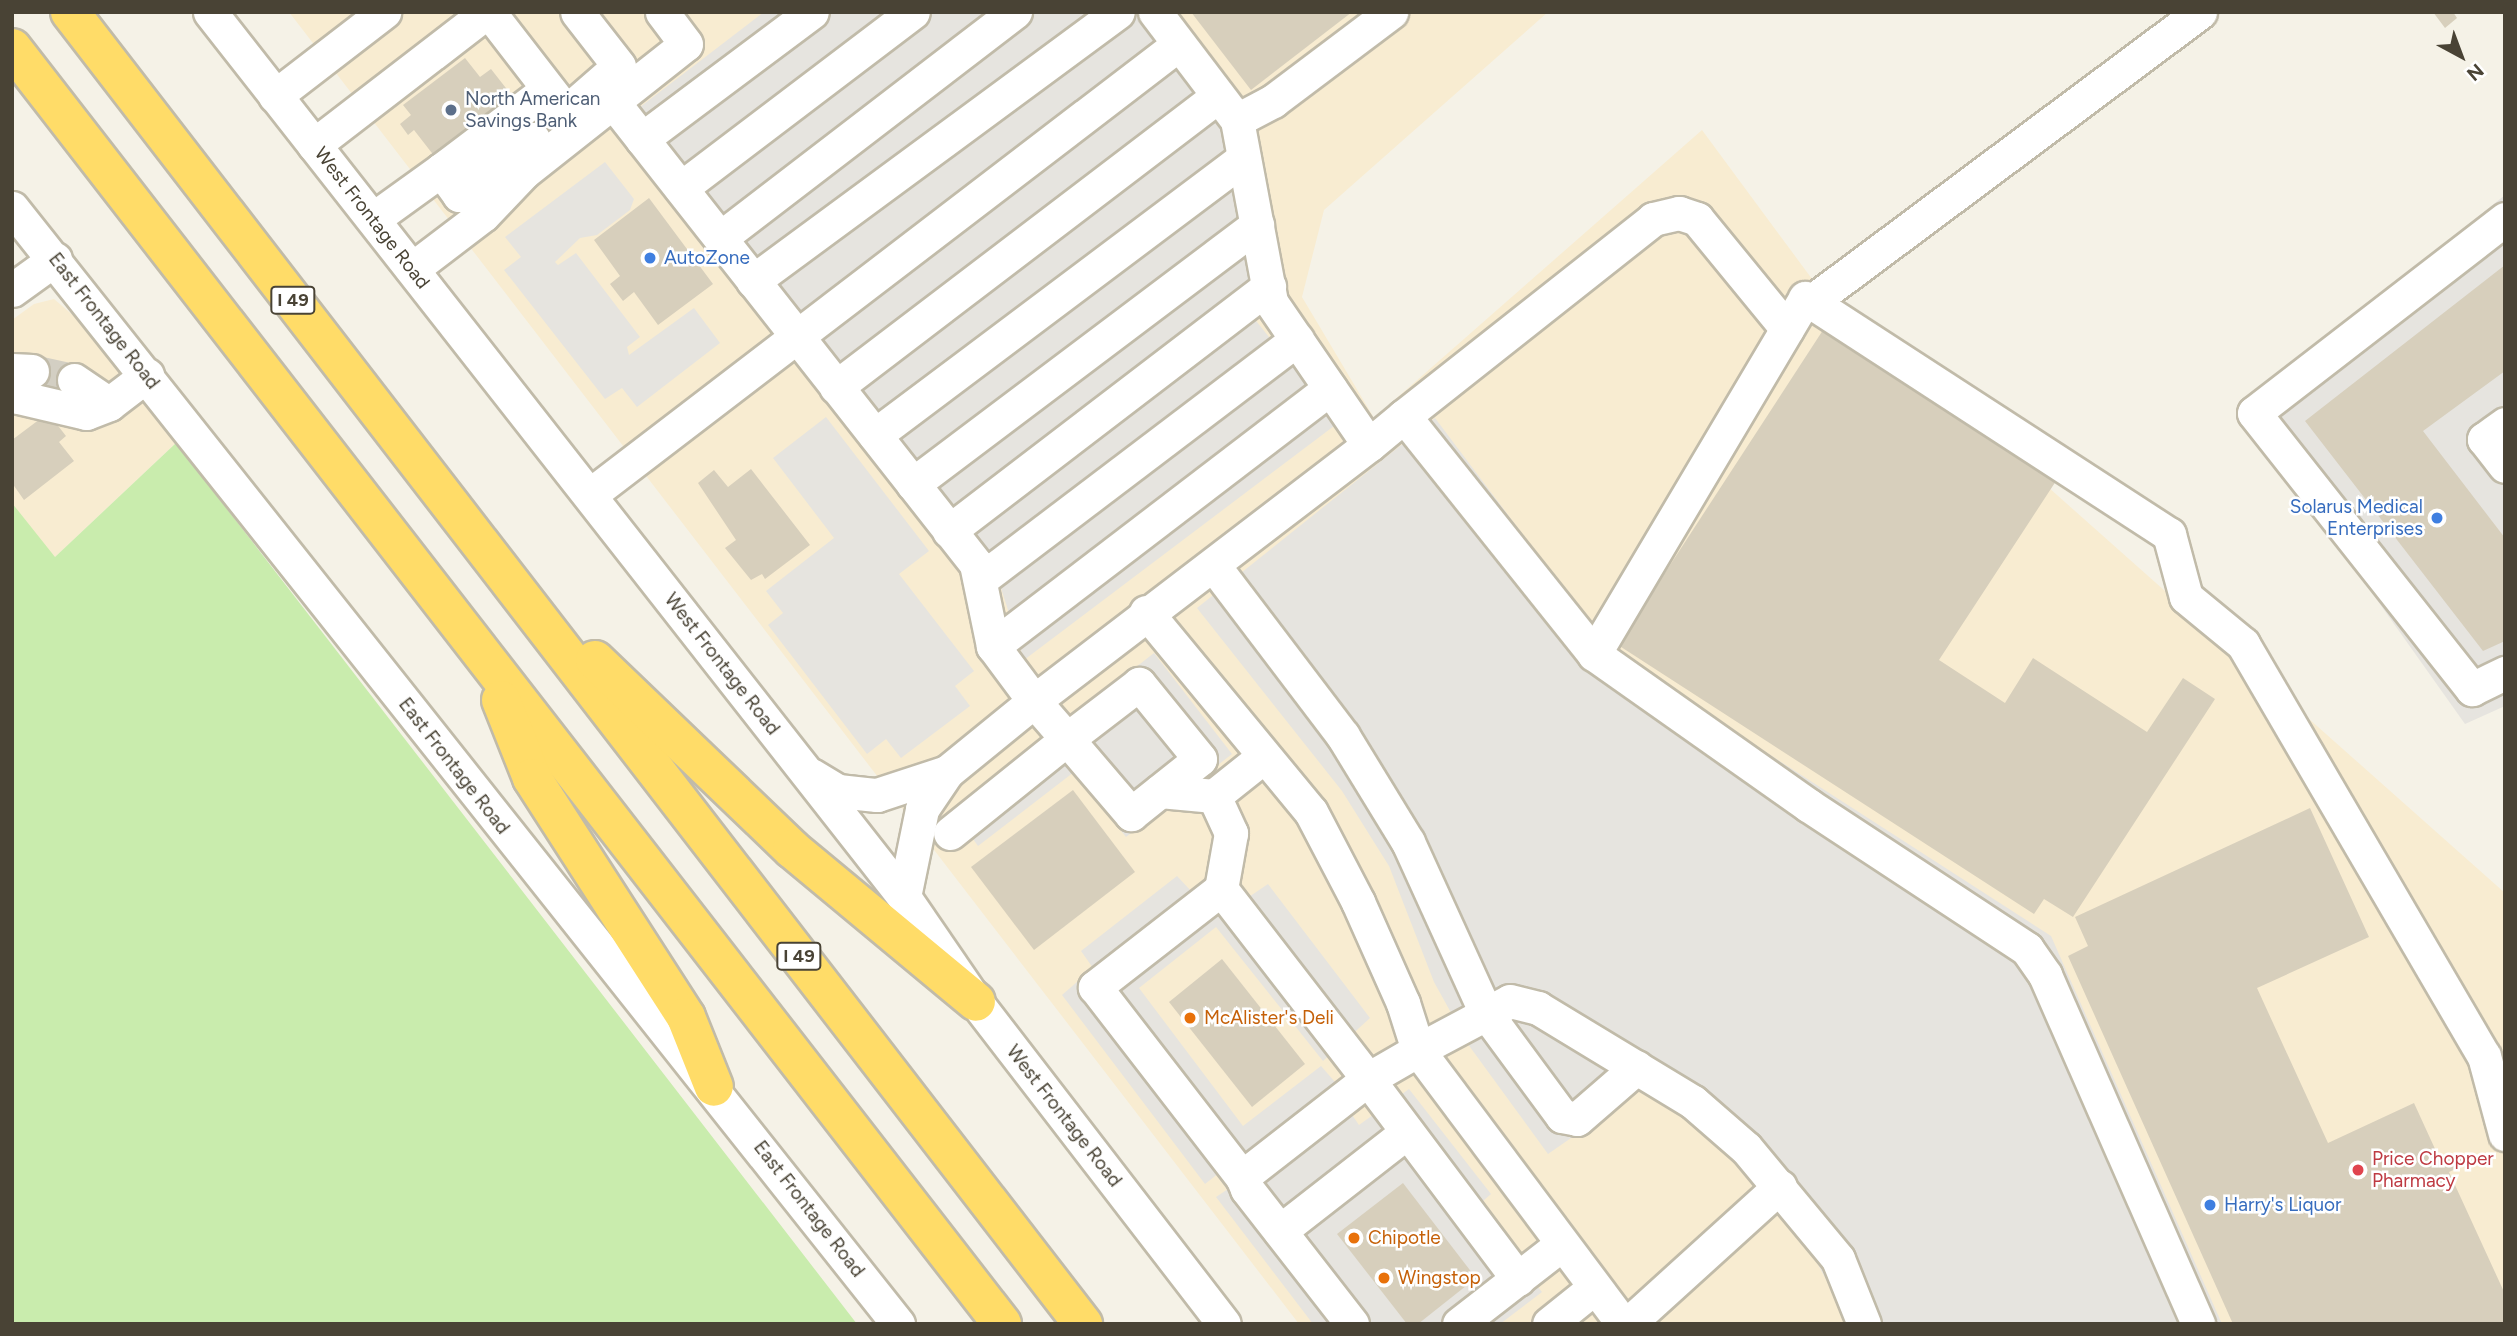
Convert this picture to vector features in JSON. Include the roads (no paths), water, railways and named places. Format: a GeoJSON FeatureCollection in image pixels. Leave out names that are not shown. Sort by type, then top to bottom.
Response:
{"type":"FeatureCollection","features":[{"type":"Feature","properties":{"kind":"highway","name":"I 49"},"geometry":{"type":"LineString","coordinates":[[70,12],[1083,1324]]}},
{"type":"Feature","properties":{"kind":"highway"},"geometry":{"type":"LineString","coordinates":[[12,48],[1002,1324]]}},
{"type":"Feature","properties":{"kind":"highway"},"geometry":{"type":"LineString","coordinates":[[516,588],[792,849],[976,1002]]}},
{"type":"Feature","properties":{"kind":"highway"},"geometry":{"type":"LineString","coordinates":[[484,659],[532,778],[686,1017],[714,1087]]}},
{"type":"Feature","properties":{"kind":"street","name":"West Frontage Road"},"geometry":{"type":"LineString","coordinates":[[210,12],[591,494],[904,897],[976,1002],[1224,1324]]}},
{"type":"Feature","properties":{"kind":"street"},"geometry":{"type":"LineString","coordinates":[[314,145],[488,12],[557,100]]}},
{"type":"Feature","properties":{"kind":"street"},"geometry":{"type":"LineString","coordinates":[[412,269],[459,194],[557,100],[619,66],[577,12]]}},
{"type":"Feature","properties":{"kind":"street"},"geometry":{"type":"LineString","coordinates":[[373,219],[524,172],[686,44],[662,12]]}},
{"type":"Feature","properties":{"kind":"street"},"geometry":{"type":"LineString","coordinates":[[642,139],[812,12]]}},
{"type":"Feature","properties":{"kind":"street"},"geometry":{"type":"LineString","coordinates":[[681,188],[913,12]]}},
{"type":"Feature","properties":{"kind":"street"},"geometry":{"type":"LineString","coordinates":[[720,238],[1016,12]]}},
{"type":"Feature","properties":{"kind":"street"},"geometry":{"type":"LineString","coordinates":[[753,281],[1118,12]]}},
{"type":"Feature","properties":{"kind":"street"},"geometry":{"type":"LineString","coordinates":[[1155,12],[1228,108],[1244,158],[1271,302],[1369,446]]}},
{"type":"Feature","properties":{"kind":"street"},"geometry":{"type":"LineString","coordinates":[[836,387],[1228,108],[1273,101],[1391,12]]}},
{"type":"Feature","properties":{"kind":"street"},"geometry":{"type":"LineString","coordinates":[[1811,302],[2200,12]]}},
{"type":"Feature","properties":{"kind":"street"},"geometry":{"type":"LineString","coordinates":[[275,96],[362,19]]}},
{"type":"Feature","properties":{"kind":"street"},"geometry":{"type":"LineString","coordinates":[[591,494],[795,334],[1179,44]]}},
{"type":"Feature","properties":{"kind":"street"},"geometry":{"type":"LineString","coordinates":[[613,102],[976,564],[993,646],[1034,701],[1067,739],[1131,814],[1200,759],[1139,684],[1067,739],[950,833]]}},
{"type":"Feature","properties":{"kind":"street"},"geometry":{"type":"LineString","coordinates":[[875,435],[1244,158]]}},
{"type":"Feature","properties":{"kind":"street","name":"East Frontage Road"},"geometry":{"type":"LineString","coordinates":[[12,208],[147,375],[550,888],[714,1087],[898,1324]]}},
{"type":"Feature","properties":{"kind":"street"},"geometry":{"type":"LineString","coordinates":[[904,897],[922,808],[947,772],[1146,612],[1214,566],[1369,446],[1426,394],[1653,219],[1679,213],[1697,219],[1787,329]]}},
{"type":"Feature","properties":{"kind":"street"},"geometry":{"type":"LineString","coordinates":[[2505,219],[2254,413],[2472,689],[2505,673]]}},
{"type":"Feature","properties":{"kind":"street"},"geometry":{"type":"LineString","coordinates":[[913,484],[1257,225]]}},
{"type":"Feature","properties":{"kind":"street"},"geometry":{"type":"LineString","coordinates":[[12,290],[55,259]]}},
{"type":"Feature","properties":{"kind":"street"},"geometry":{"type":"LineString","coordinates":[[949,531],[1269,286]]}},
{"type":"Feature","properties":{"kind":"street"},"geometry":{"type":"LineString","coordinates":[[1594,654],[1805,298],[2169,534],[2186,597],[2243,644],[2484,1056],[2505,1134]]}},
{"type":"Feature","properties":{"kind":"street"},"geometry":{"type":"LineString","coordinates":[[980,580],[1297,339]]}},
{"type":"Feature","properties":{"kind":"street"},"geometry":{"type":"LineString","coordinates":[[19,377],[18,397],[86,413],[109,404],[147,375]]}},
{"type":"Feature","properties":{"kind":"street"},"geometry":{"type":"LineString","coordinates":[[74,380],[109,404]]}},
{"type":"Feature","properties":{"kind":"street"},"geometry":{"type":"LineString","coordinates":[[993,646],[1331,388]]}},
{"type":"Feature","properties":{"kind":"street"},"geometry":{"type":"LineString","coordinates":[[1404,416],[1594,654],[1808,805],[2027,949],[2045,975],[2198,1324]]}},
{"type":"Feature","properties":{"kind":"street"},"geometry":{"type":"LineString","coordinates":[[2505,424],[2484,439],[2505,466]]}},
{"type":"Feature","properties":{"kind":"street"},"geometry":{"type":"LineString","coordinates":[[1214,566],[1343,736],[1408,842],[1486,1013],[1562,1116],[1577,1119],[1637,1067]]}},
{"type":"Feature","properties":{"kind":"street"},"geometry":{"type":"LineString","coordinates":[[1146,612],[1317,823],[1398,990],[1418,1050],[1623,1324]]}},
{"type":"Feature","properties":{"kind":"street"},"geometry":{"type":"LineString","coordinates":[[1160,791],[1214,796],[1263,757]]}},
{"type":"Feature","properties":{"kind":"street"},"geometry":{"type":"LineString","coordinates":[[804,771],[838,791],[877,795],[947,772]]}},
{"type":"Feature","properties":{"kind":"street"},"geometry":{"type":"LineString","coordinates":[[1214,796],[1231,833],[1221,889],[1095,987],[1352,1324]]}},
{"type":"Feature","properties":{"kind":"street"},"geometry":{"type":"LineString","coordinates":[[1221,889],[1518,1279]]}},
{"type":"Feature","properties":{"kind":"street"},"geometry":{"type":"LineString","coordinates":[[1242,1177],[1368,1079],[1510,1001],[1538,1008],[1637,1067],[1692,1102],[1746,1148],[1838,1259],[1864,1324]]}},
{"type":"Feature","properties":{"kind":"street"},"geometry":{"type":"LineString","coordinates":[[1280,1231],[1407,1132]]}},
{"type":"Feature","properties":{"kind":"street"},"geometry":{"type":"LineString","coordinates":[[1628,1324],[1780,1186]]}},
{"type":"Feature","properties":{"kind":"street"},"geometry":{"type":"LineString","coordinates":[[1459,1324],[1562,1244]]}},
{"type":"Feature","properties":{"kind":"street"},"geometry":{"type":"LineString","coordinates":[[1549,1324],[1594,1288]]}},
{"type":"Feature","properties":{"kind":"tunnel"},"geometry":{"type":"LineString","coordinates":[[32,371],[74,380]]}},
{"type":"Feature","properties":{"kind":"place","name":"North American Savings Bank"},"geometry":{"type":"Point","coordinates":[451,110]}},
{"type":"Feature","properties":{"kind":"place","name":"AutoZone"},"geometry":{"type":"Point","coordinates":[650,258]}},
{"type":"Feature","properties":{"kind":"place","name":"Solarus Medical Enterprises"},"geometry":{"type":"Point","coordinates":[2437,518]}},
{"type":"Feature","properties":{"kind":"place","name":"McAlister's Deli"},"geometry":{"type":"Point","coordinates":[1190,1018]}},
{"type":"Feature","properties":{"kind":"place","name":"Price Chopper Pharmacy"},"geometry":{"type":"Point","coordinates":[2358,1170]}},
{"type":"Feature","properties":{"kind":"place","name":"Harry's Liquor"},"geometry":{"type":"Point","coordinates":[2210,1205]}},
{"type":"Feature","properties":{"kind":"place","name":"Chipotle"},"geometry":{"type":"Point","coordinates":[1354,1238]}},
{"type":"Feature","properties":{"kind":"place","name":"Wingstop"},"geometry":{"type":"Point","coordinates":[1384,1278]}}]}
